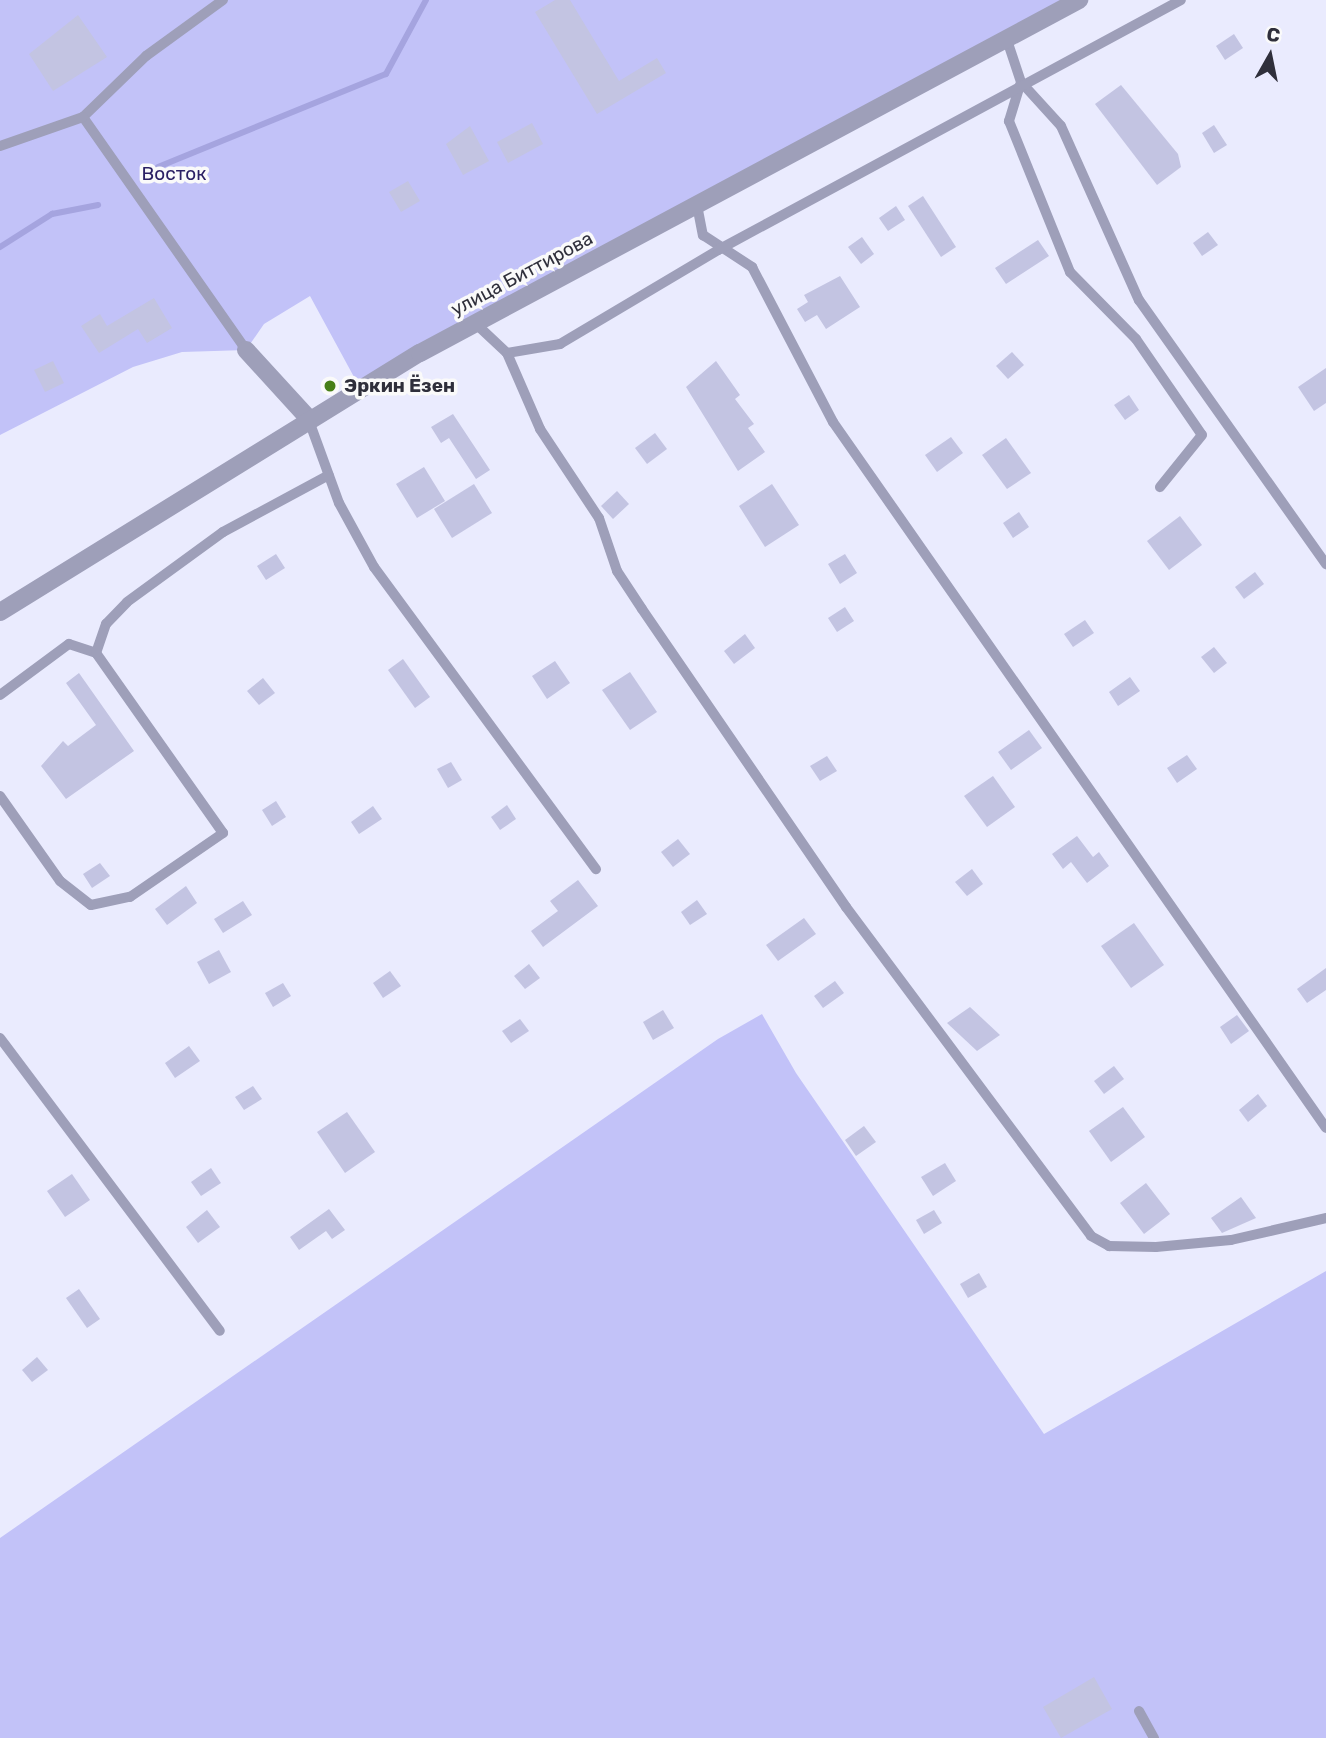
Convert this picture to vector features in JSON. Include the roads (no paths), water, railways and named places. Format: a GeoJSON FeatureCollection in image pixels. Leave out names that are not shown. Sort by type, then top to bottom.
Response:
{"type":"FeatureCollection","features":[{"type":"Feature","properties":{"kind":"street","name":"улица Биттирова"},"geometry":{"type":"LineString","coordinates":[[0,612],[308,418],[475,323],[1079,0]]}},
{"type":"Feature","properties":{"kind":"street"},"geometry":{"type":"LineString","coordinates":[[246,350],[308,418]]}},
{"type":"Feature","properties":{"kind":"lane"},"geometry":{"type":"LineString","coordinates":[[0,146],[83,117],[146,56],[223,0]]}},
{"type":"Feature","properties":{"kind":"lane"},"geometry":{"type":"LineString","coordinates":[[507,353],[560,344],[718,250],[834,192],[1021,82],[1181,0]]}},
{"type":"Feature","properties":{"kind":"lane"},"geometry":{"type":"LineString","coordinates":[[1007,40],[1021,82],[1060,126],[1139,300],[1325,562]]}},
{"type":"Feature","properties":{"kind":"lane"},"geometry":{"type":"LineString","coordinates":[[1021,82],[1009,105],[1009,121],[1070,272],[1136,339],[1202,435],[1160,487]]}},
{"type":"Feature","properties":{"kind":"lane"},"geometry":{"type":"LineString","coordinates":[[83,117],[246,350]]}},
{"type":"Feature","properties":{"kind":"lane"},"geometry":{"type":"LineString","coordinates":[[697,205],[703,235],[718,250],[738,254],[752,267],[833,422],[1326,1128]]}},
{"type":"Feature","properties":{"kind":"lane"},"geometry":{"type":"LineString","coordinates":[[475,323],[507,353],[540,429],[599,518],[617,571],[846,906],[1091,1236],[1109,1246],[1156,1247],[1231,1240],[1326,1218]]}},
{"type":"Feature","properties":{"kind":"lane"},"geometry":{"type":"LineString","coordinates":[[308,418],[328,475],[374,567],[596,869]]}},
{"type":"Feature","properties":{"kind":"lane"},"geometry":{"type":"LineString","coordinates":[[96,653],[106,624],[127,603],[223,532],[328,475]]}},
{"type":"Feature","properties":{"kind":"lane"},"geometry":{"type":"LineString","coordinates":[[0,695],[69,644],[96,653],[223,833],[130,897],[90,905],[60,881],[0,796]]}},
{"type":"Feature","properties":{"kind":"lane"},"geometry":{"type":"LineString","coordinates":[[0,1038],[220,1331]]}},
{"type":"Feature","properties":{"kind":"lane"},"geometry":{"type":"LineString","coordinates":[[1139,1712],[1154,1738]]}},
{"type":"Feature","properties":{"kind":"waterway"},"geometry":{"type":"LineString","coordinates":[[158,167],[386,74],[426,0]]}},
{"type":"Feature","properties":{"kind":"waterway"},"geometry":{"type":"LineString","coordinates":[[0,247],[52,214],[98,205]]}},
{"type":"Feature","properties":{"kind":"place","name":"Эркин Ёзен"},"geometry":{"type":"Point","coordinates":[330,386]}},
{"type":"Feature","properties":{"kind":"park label","name":"Восток"},"geometry":{"type":"Point","coordinates":[174,174]}}]}
